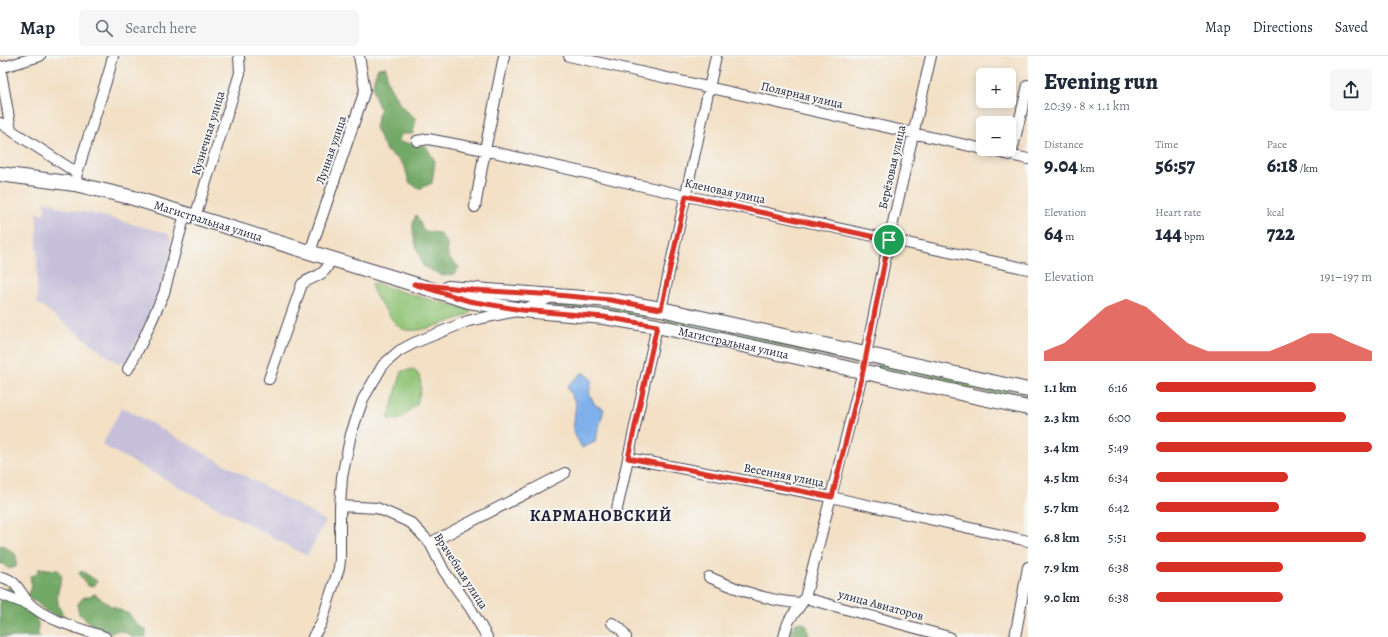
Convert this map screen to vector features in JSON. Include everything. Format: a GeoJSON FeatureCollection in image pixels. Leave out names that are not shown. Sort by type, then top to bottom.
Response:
{"type":"FeatureCollection","features":[{"type":"Feature","properties":{"kind":"main road","name":"Магистральная улица"},"geometry":{"type":"LineString","coordinates":[[0,174],[76,178],[130,197],[469,301],[522,310],[604,317],[657,326],[1028,408]]}},
{"type":"Feature","properties":{"kind":"main road","name":"Магистральная улица"},"geometry":{"type":"LineString","coordinates":[[414,284],[610,300],[661,309],[1028,390]]}},
{"type":"Feature","properties":{"kind":"main road"},"geometry":{"type":"LineString","coordinates":[[657,326],[661,309]]}},
{"type":"Feature","properties":{"kind":"main road"},"geometry":{"type":"LineString","coordinates":[[863,371],[866,354]]}},
{"type":"Feature","properties":{"kind":"street"},"geometry":{"type":"LineString","coordinates":[[11,130],[0,67],[40,56]]}},
{"type":"Feature","properties":{"kind":"street"},"geometry":{"type":"LineString","coordinates":[[0,123],[76,178],[113,56]]}},
{"type":"Feature","properties":{"kind":"street","name":"Кузнечная улица"},"geometry":{"type":"LineString","coordinates":[[128,369],[142,342],[164,292],[240,73],[239,56]]}},
{"type":"Feature","properties":{"kind":"street","name":"Лунная улица"},"geometry":{"type":"LineString","coordinates":[[310,252],[365,90],[359,56]]}},
{"type":"Feature","properties":{"kind":"street"},"geometry":{"type":"LineString","coordinates":[[475,207],[504,56]]}},
{"type":"Feature","properties":{"kind":"street","name":"Полярная улица"},"geometry":{"type":"LineString","coordinates":[[569,56],[976,148]]}},
{"type":"Feature","properties":{"kind":"street"},"geometry":{"type":"LineString","coordinates":[[661,309],[716,56]]}},
{"type":"Feature","properties":{"kind":"street","name":"Берёзовая улица"},"geometry":{"type":"LineString","coordinates":[[866,354],[889,240],[930,56]]}},
{"type":"Feature","properties":{"kind":"street"},"geometry":{"type":"LineString","coordinates":[[1016,134],[1028,85]]}},
{"type":"Feature","properties":{"kind":"street","name":"Кленовая улица"},"geometry":{"type":"LineString","coordinates":[[417,141],[428,139],[485,150],[686,196],[1028,269]]}},
{"type":"Feature","properties":{"kind":"street","name":"Полярная улица"},"geometry":{"type":"LineString","coordinates":[[1015,156],[1028,159]]}},
{"type":"Feature","properties":{"kind":"street"},"geometry":{"type":"LineString","coordinates":[[269,379],[302,284],[325,270],[331,258]]}},
{"type":"Feature","properties":{"kind":"street"},"geometry":{"type":"LineString","coordinates":[[313,637],[321,624],[339,568],[342,477],[351,434],[363,399],[383,365],[399,351],[468,321],[522,310],[557,295]]}},
{"type":"Feature","properties":{"kind":"street"},"geometry":{"type":"LineString","coordinates":[[616,509],[657,326]]}},
{"type":"Feature","properties":{"kind":"street"},"geometry":{"type":"LineString","coordinates":[[785,636],[791,617],[804,601],[832,497],[863,371]]}},
{"type":"Feature","properties":{"kind":"street","name":"Весенняя улица"},"geometry":{"type":"LineString","coordinates":[[628,458],[832,497],[1028,541]]}},
{"type":"Feature","properties":{"kind":"street"},"geometry":{"type":"LineString","coordinates":[[430,543],[565,473]]}},
{"type":"Feature","properties":{"kind":"street","name":"Врачебная улица"},"geometry":{"type":"LineString","coordinates":[[340,506],[376,508],[411,523],[430,543],[444,571],[471,608],[486,634]]}},
{"type":"Feature","properties":{"kind":"street"},"geometry":{"type":"LineString","coordinates":[[1015,637],[1028,567]]}},
{"type":"Feature","properties":{"kind":"street"},"geometry":{"type":"LineString","coordinates":[[0,577],[6,577],[14,582],[32,606]]}},
{"type":"Feature","properties":{"kind":"street","name":"улица Авиаторов"},"geometry":{"type":"LineString","coordinates":[[709,578],[740,590],[780,602],[804,601],[949,637]]}},
{"type":"Feature","properties":{"kind":"street"},"geometry":{"type":"LineString","coordinates":[[0,594],[32,606],[47,616],[105,637]]}},
{"type":"Feature","properties":{"kind":"street"},"geometry":{"type":"LineString","coordinates":[[612,623],[620,628],[626,637]]}},
{"type":"Feature","properties":{"kind":"shaded area"},"geometry":{"type":"Polygon","coordinates":[[[45,201],[55,203],[57,207],[99,215],[169,234],[172,246],[158,295],[127,361],[117,363],[37,303],[37,213],[44,214],[45,201]]]}},
{"type":"Feature","properties":{"kind":"shaded area"},"geometry":{"type":"Polygon","coordinates":[[[122,407],[326,521],[307,556],[102,445],[122,407]]]}},
{"type":"Feature","properties":{"kind":"green space"},"geometry":{"type":"Polygon","coordinates":[[[386,67],[387,81],[401,106],[416,119],[413,134],[400,134],[399,142],[426,146],[435,161],[432,183],[419,189],[409,182],[405,167],[398,159],[386,151],[375,127],[380,109],[375,98],[373,84],[378,68],[386,67]]]}},
{"type":"Feature","properties":{"kind":"green space"},"geometry":{"type":"Polygon","coordinates":[[[416,215],[424,231],[439,233],[447,243],[448,257],[459,267],[454,274],[443,276],[423,266],[413,234],[416,215]]]}},
{"type":"Feature","properties":{"kind":"green space"},"geometry":{"type":"Polygon","coordinates":[[[374,283],[423,298],[470,309],[471,312],[466,316],[425,329],[403,329],[395,324],[377,298],[371,284],[374,283]]]}},
{"type":"Feature","properties":{"kind":"green space"},"geometry":{"type":"Polygon","coordinates":[[[558,305],[589,305],[647,313],[648,317],[646,318],[591,309],[551,307],[558,305]]]}},
{"type":"Feature","properties":{"kind":"green space"},"geometry":{"type":"Polygon","coordinates":[[[667,316],[856,358],[859,362],[853,362],[666,321],[663,317],[667,316]]]}},
{"type":"Feature","properties":{"kind":"green space"},"geometry":{"type":"Polygon","coordinates":[[[881,363],[1028,395],[1028,402],[878,368],[877,364],[881,363]]]}},
{"type":"Feature","properties":{"kind":"green space"},"geometry":{"type":"Polygon","coordinates":[[[414,369],[420,377],[421,388],[417,404],[399,420],[388,419],[402,371],[414,369]]]}},
{"type":"Feature","properties":{"kind":"green space"},"geometry":{"type":"Polygon","coordinates":[[[0,545],[4,546],[16,555],[16,567],[9,569],[2,563],[0,564],[0,545]]]}},
{"type":"Feature","properties":{"kind":"green space"},"geometry":{"type":"Polygon","coordinates":[[[39,568],[58,570],[62,577],[58,593],[58,603],[66,618],[64,619],[46,611],[27,595],[32,586],[30,576],[37,574],[39,568]]]}},
{"type":"Feature","properties":{"kind":"green space"},"geometry":{"type":"Polygon","coordinates":[[[82,571],[97,581],[95,585],[88,586],[80,576],[79,573],[82,571]]]}},
{"type":"Feature","properties":{"kind":"green space"},"geometry":{"type":"Polygon","coordinates":[[[9,587],[22,597],[28,604],[38,623],[38,636],[41,637],[0,637],[0,593],[9,587]]]}},
{"type":"Feature","properties":{"kind":"green space"},"geometry":{"type":"Polygon","coordinates":[[[95,594],[111,606],[129,614],[138,626],[146,630],[146,637],[131,637],[131,635],[118,631],[105,635],[96,630],[79,614],[77,605],[83,598],[95,594]]]}},
{"type":"Feature","properties":{"kind":"green space"},"geometry":{"type":"Polygon","coordinates":[[[803,622],[807,626],[809,637],[789,637],[790,631],[796,623],[803,622]]]}},
{"type":"Feature","properties":{"kind":"water"},"geometry":{"type":"Polygon","coordinates":[[[583,372],[592,380],[589,393],[595,405],[604,409],[595,442],[582,448],[573,431],[576,404],[567,387],[583,372]]]}},
{"type":"Feature","properties":{"kind":"district","name":"КАРМАНОВСКИЙ"},"geometry":{"type":"Point","coordinates":[601,516]}},
{"type":"Feature","properties":{"kind":"route"},"geometry":{"type":"LineString","coordinates":[[686,196],[889,240],[863,371],[832,497],[628,458],[657,326],[604,317],[522,310],[469,301],[414,284],[610,300],[661,309],[686,196]]}}]}
